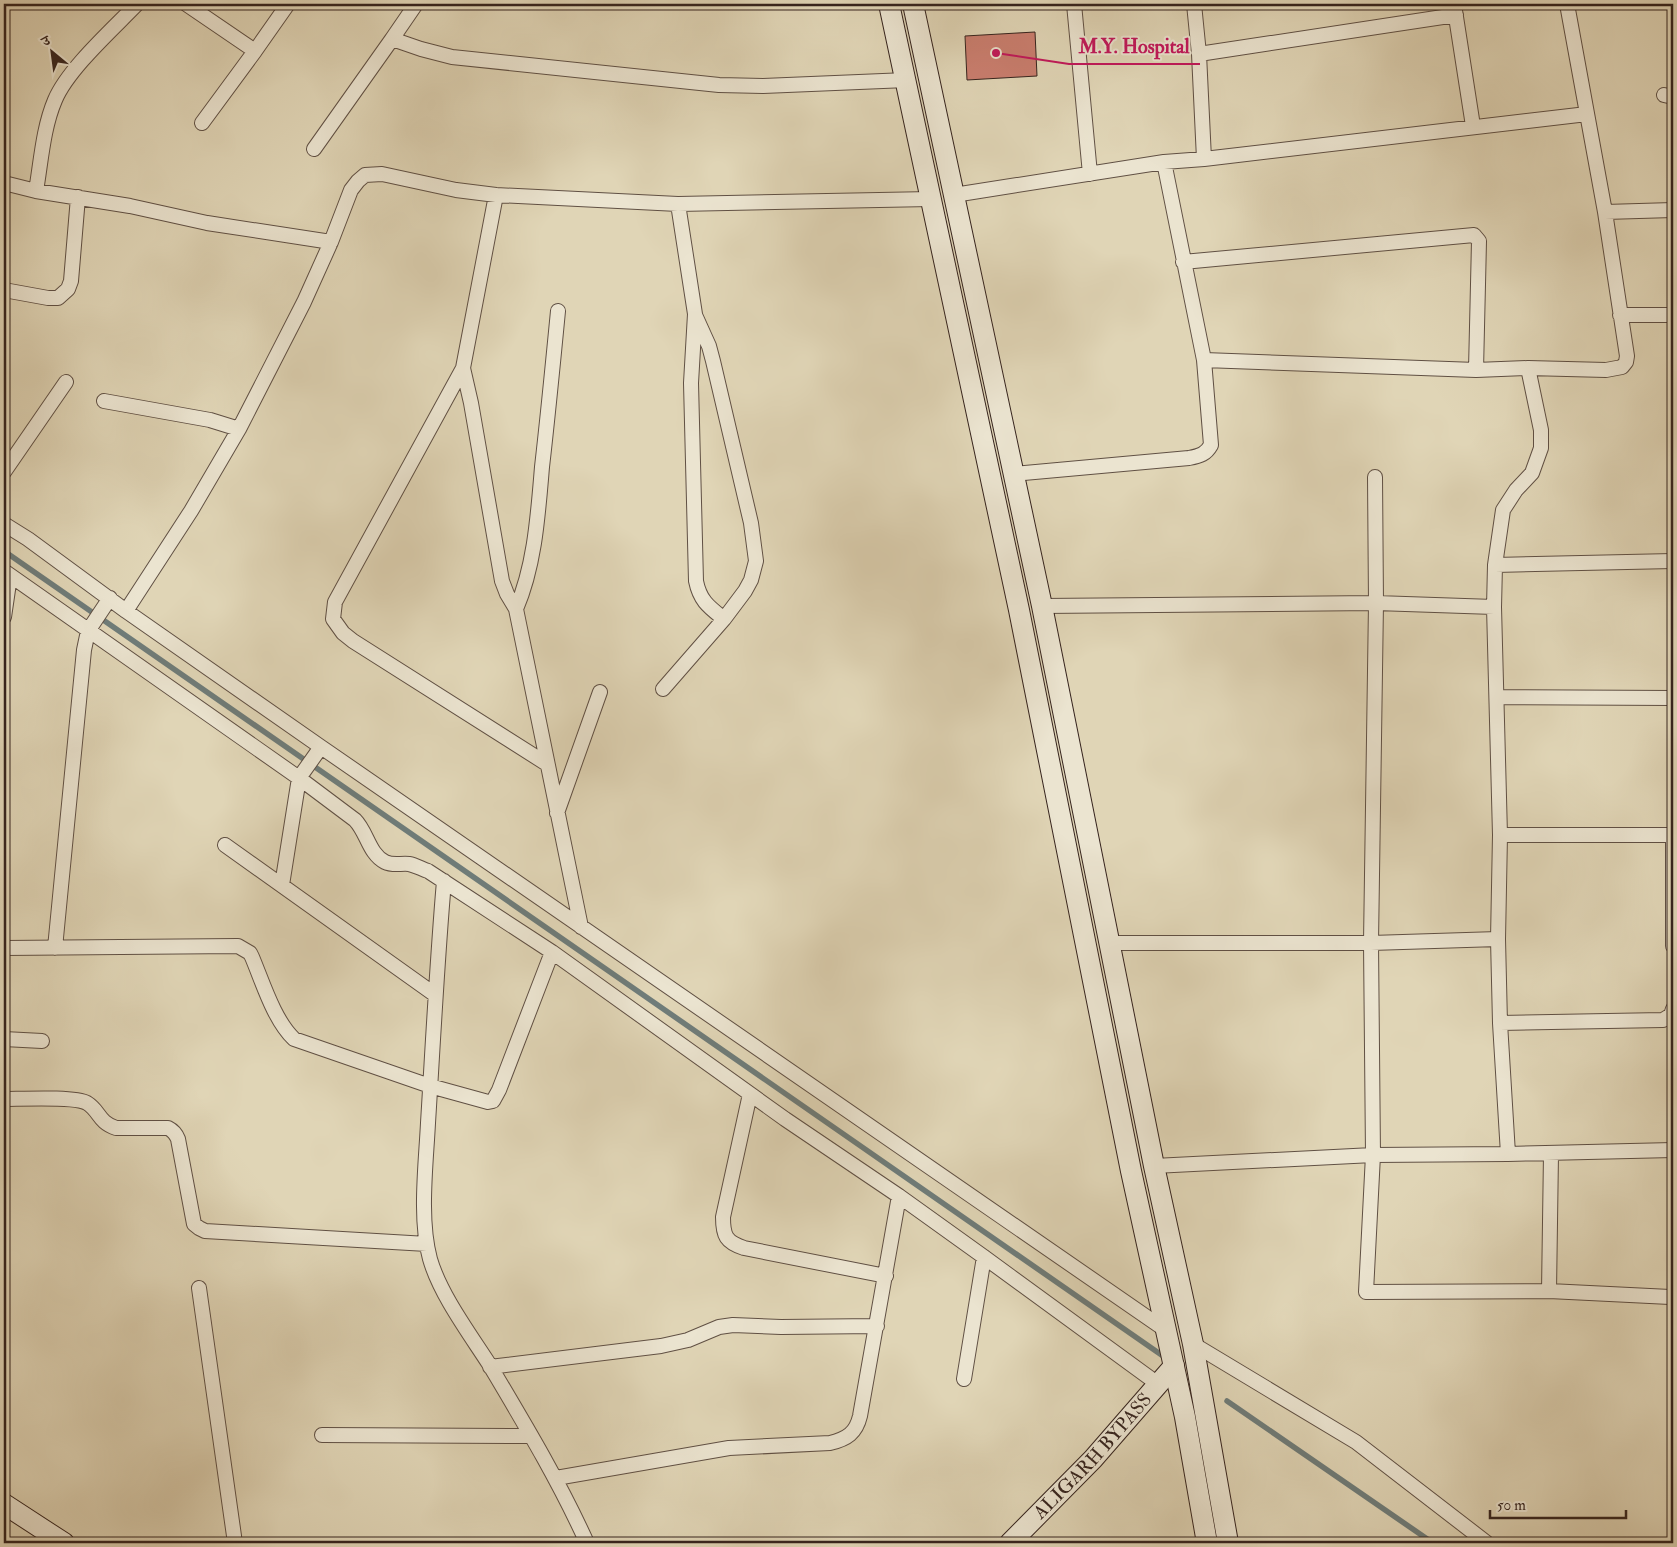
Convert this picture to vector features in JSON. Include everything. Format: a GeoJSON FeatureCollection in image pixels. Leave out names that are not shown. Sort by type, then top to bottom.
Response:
{"type":"FeatureCollection","features":[{"type":"Feature","properties":{"kind":"main road"},"geometry":{"type":"LineString","coordinates":[[889,4],[907,80],[1019,610],[1131,1171],[1167,1331],[1194,1464],[1207,1543]]}},
{"type":"Feature","properties":{"kind":"main road"},"geometry":{"type":"LineString","coordinates":[[913,4],[931,80],[1042,606],[1154,1166],[1194,1348],[1228,1543]]}},
{"type":"Feature","properties":{"kind":"main road"},"geometry":{"type":"LineString","coordinates":[[1173,1362],[1194,1348]]}},
{"type":"Feature","properties":{"kind":"main road","name":"ALIGARH BYPASS"},"geometry":{"type":"LineString","coordinates":[[1010,1543],[1093,1459],[1158,1384],[1173,1362]]}},
{"type":"Feature","properties":{"kind":"main road"},"geometry":{"type":"LineString","coordinates":[[4,1504],[56,1541]]}},
{"type":"Feature","properties":{"kind":"street"},"geometry":{"type":"LineString","coordinates":[[36,191],[49,118],[55,100],[73,71],[137,4]]}},
{"type":"Feature","properties":{"kind":"street"},"geometry":{"type":"LineString","coordinates":[[186,4],[255,51]]}},
{"type":"Feature","properties":{"kind":"street"},"geometry":{"type":"LineString","coordinates":[[202,123],[288,4]]}},
{"type":"Feature","properties":{"kind":"street"},"geometry":{"type":"LineString","coordinates":[[314,149],[416,4]]}},
{"type":"Feature","properties":{"kind":"street"},"geometry":{"type":"LineString","coordinates":[[1074,4],[1090,174]]}},
{"type":"Feature","properties":{"kind":"street"},"geometry":{"type":"LineString","coordinates":[[1194,4],[1199,54],[1204,159]]}},
{"type":"Feature","properties":{"kind":"street"},"geometry":{"type":"LineString","coordinates":[[1204,360],[1476,370],[1528,368],[1606,370],[1622,367],[1626,362],[1627,356],[1605,212],[1567,4]]}},
{"type":"Feature","properties":{"kind":"street"},"geometry":{"type":"LineString","coordinates":[[1199,54],[1455,10],[1473,126]]}},
{"type":"Feature","properties":{"kind":"street"},"geometry":{"type":"LineString","coordinates":[[392,39],[452,57],[719,85],[763,86],[907,80]]}},
{"type":"Feature","properties":{"kind":"street"},"geometry":{"type":"LineString","coordinates":[[954,195],[1164,162],[1204,159],[1587,114]]}},
{"type":"Feature","properties":{"kind":"street"},"geometry":{"type":"LineString","coordinates":[[1013,474],[1189,458],[1201,456],[1207,452],[1211,445],[1204,360],[1164,162]]}},
{"type":"Feature","properties":{"kind":"street"},"geometry":{"type":"LineString","coordinates":[[126,611],[191,511],[238,428],[304,302],[331,242],[351,190],[365,175],[382,174],[456,190],[496,195],[678,204],[931,199]]}},
{"type":"Feature","properties":{"kind":"street"},"geometry":{"type":"LineString","coordinates":[[4,184],[130,206],[206,223],[331,242]]}},
{"type":"Feature","properties":{"kind":"street"},"geometry":{"type":"LineString","coordinates":[[496,195],[463,368],[335,602],[333,619],[343,633],[353,641],[547,764]]}},
{"type":"Feature","properties":{"kind":"street"},"geometry":{"type":"LineString","coordinates":[[4,290],[58,298],[68,289],[71,281],[78,197]]}},
{"type":"Feature","properties":{"kind":"street"},"geometry":{"type":"LineString","coordinates":[[678,204],[695,314],[691,383],[696,581],[704,603],[724,619]]}},
{"type":"Feature","properties":{"kind":"street"},"geometry":{"type":"LineString","coordinates":[[1605,212],[1673,210]]}},
{"type":"Feature","properties":{"kind":"street"},"geometry":{"type":"LineString","coordinates":[[1183,262],[1474,234],[1479,241],[1476,370]]}},
{"type":"Feature","properties":{"kind":"street"},"geometry":{"type":"LineString","coordinates":[[516,609],[524,590],[540,494],[558,311]]}},
{"type":"Feature","properties":{"kind":"street"},"geometry":{"type":"LineString","coordinates":[[663,689],[724,619],[751,580],[756,561],[756,550],[709,346],[695,314]]}},
{"type":"Feature","properties":{"kind":"street"},"geometry":{"type":"LineString","coordinates":[[1620,315],[1673,315]]}},
{"type":"Feature","properties":{"kind":"street"},"geometry":{"type":"LineString","coordinates":[[463,368],[471,403],[502,581],[516,609],[581,926]]}},
{"type":"Feature","properties":{"kind":"street"},"geometry":{"type":"LineString","coordinates":[[1508,1154],[1500,1023],[1498,939],[1500,835],[1494,565],[1503,510],[1516,490],[1532,472],[1541,448],[1541,430],[1528,368]]}},
{"type":"Feature","properties":{"kind":"street"},"geometry":{"type":"LineString","coordinates":[[4,472],[66,382]]}},
{"type":"Feature","properties":{"kind":"street"},"geometry":{"type":"LineString","coordinates":[[104,401],[210,420],[238,428]]}},
{"type":"Feature","properties":{"kind":"street"},"geometry":{"type":"LineString","coordinates":[[1375,476],[1376,603],[1371,943],[1372,1155],[1366,1292],[1549,1291],[1670,1297]]}},
{"type":"Feature","properties":{"kind":"street"},"geometry":{"type":"LineString","coordinates":[[4,524],[28,539],[106,604],[126,611],[1167,1331]]}},
{"type":"Feature","properties":{"kind":"street"},"geometry":{"type":"LineString","coordinates":[[1494,565],[1673,561]]}},
{"type":"Feature","properties":{"kind":"street"},"geometry":{"type":"LineString","coordinates":[[4,617],[7,573],[306,769],[360,824],[373,851],[380,859],[392,865],[412,865],[444,881],[552,952],[750,1094],[984,1256],[1158,1384]]}},
{"type":"Feature","properties":{"kind":"street"},"geometry":{"type":"LineString","coordinates":[[1042,606],[1376,603],[1494,607]]}},
{"type":"Feature","properties":{"kind":"street"},"geometry":{"type":"LineString","coordinates":[[55,948],[84,650],[91,627],[106,604]]}},
{"type":"Feature","properties":{"kind":"street"},"geometry":{"type":"LineString","coordinates":[[557,813],[600,692]]}},
{"type":"Feature","properties":{"kind":"street"},"geometry":{"type":"LineString","coordinates":[[1498,697],[1673,698]]}},
{"type":"Feature","properties":{"kind":"street"},"geometry":{"type":"LineString","coordinates":[[282,886],[306,769],[322,747]]}},
{"type":"Feature","properties":{"kind":"street"},"geometry":{"type":"LineString","coordinates":[[1500,835],[1673,835],[1673,946]]}},
{"type":"Feature","properties":{"kind":"street"},"geometry":{"type":"LineString","coordinates":[[225,845],[434,994]]}},
{"type":"Feature","properties":{"kind":"street"},"geometry":{"type":"LineString","coordinates":[[444,881],[434,994],[425,1186],[427,1244],[430,1260],[448,1299],[556,1478],[587,1543]]}},
{"type":"Feature","properties":{"kind":"street"},"geometry":{"type":"LineString","coordinates":[[1110,943],[1371,943],[1498,939]]}},
{"type":"Feature","properties":{"kind":"street"},"geometry":{"type":"LineString","coordinates":[[4,948],[238,946],[250,953],[278,1017],[286,1031],[294,1038],[430,1086],[488,1102],[493,1101],[500,1090],[552,952]]}},
{"type":"Feature","properties":{"kind":"street"},"geometry":{"type":"LineString","coordinates":[[1500,1023],[1663,1020],[1671,1015],[1673,1009]]}},
{"type":"Feature","properties":{"kind":"street"},"geometry":{"type":"LineString","coordinates":[[4,1039],[42,1041]]}},
{"type":"Feature","properties":{"kind":"street"},"geometry":{"type":"LineString","coordinates":[[750,1094],[723,1217],[723,1230],[728,1239],[733,1244],[744,1248],[886,1276]]}},
{"type":"Feature","properties":{"kind":"street"},"geometry":{"type":"LineString","coordinates":[[4,1099],[81,1100],[92,1108],[104,1122],[116,1128],[168,1128],[172,1130],[178,1139],[194,1224],[199,1228],[205,1230],[427,1244]]}},
{"type":"Feature","properties":{"kind":"street"},"geometry":{"type":"LineString","coordinates":[[1154,1166],[1372,1155],[1551,1154],[1673,1150]]}},
{"type":"Feature","properties":{"kind":"street"},"geometry":{"type":"LineString","coordinates":[[1549,1291],[1551,1154]]}},
{"type":"Feature","properties":{"kind":"street"},"geometry":{"type":"LineString","coordinates":[[556,1478],[713,1450],[830,1443],[852,1433],[857,1425],[877,1326],[899,1196]]}},
{"type":"Feature","properties":{"kind":"street"},"geometry":{"type":"LineString","coordinates":[[964,1379],[984,1256]]}},
{"type":"Feature","properties":{"kind":"street"},"geometry":{"type":"LineString","coordinates":[[199,1288],[235,1543]]}},
{"type":"Feature","properties":{"kind":"street"},"geometry":{"type":"LineString","coordinates":[[490,1367],[661,1346],[688,1340],[719,1327],[733,1325],[781,1327],[877,1326]]}},
{"type":"Feature","properties":{"kind":"street"},"geometry":{"type":"LineString","coordinates":[[1194,1348],[1356,1442],[1488,1543]]}},
{"type":"Feature","properties":{"kind":"street"},"geometry":{"type":"LineString","coordinates":[[322,1435],[531,1436]]}},
{"type":"Feature","properties":{"kind":"building"},"geometry":{"type":"Polygon","coordinates":[[[1035,32],[1037,76],[967,80],[965,36],[1035,32]]]}},
{"type":"Feature","properties":{"kind":"waterway"},"geometry":{"type":"LineString","coordinates":[[4,551],[1163,1356]]}},
{"type":"Feature","properties":{"kind":"waterway"},"geometry":{"type":"LineString","coordinates":[[1227,1401],[1433,1543]]}},
{"type":"Feature","properties":{"kind":"place","name":"M.Y. Hospital"},"geometry":{"type":"Point","coordinates":[996,53]}}]}
